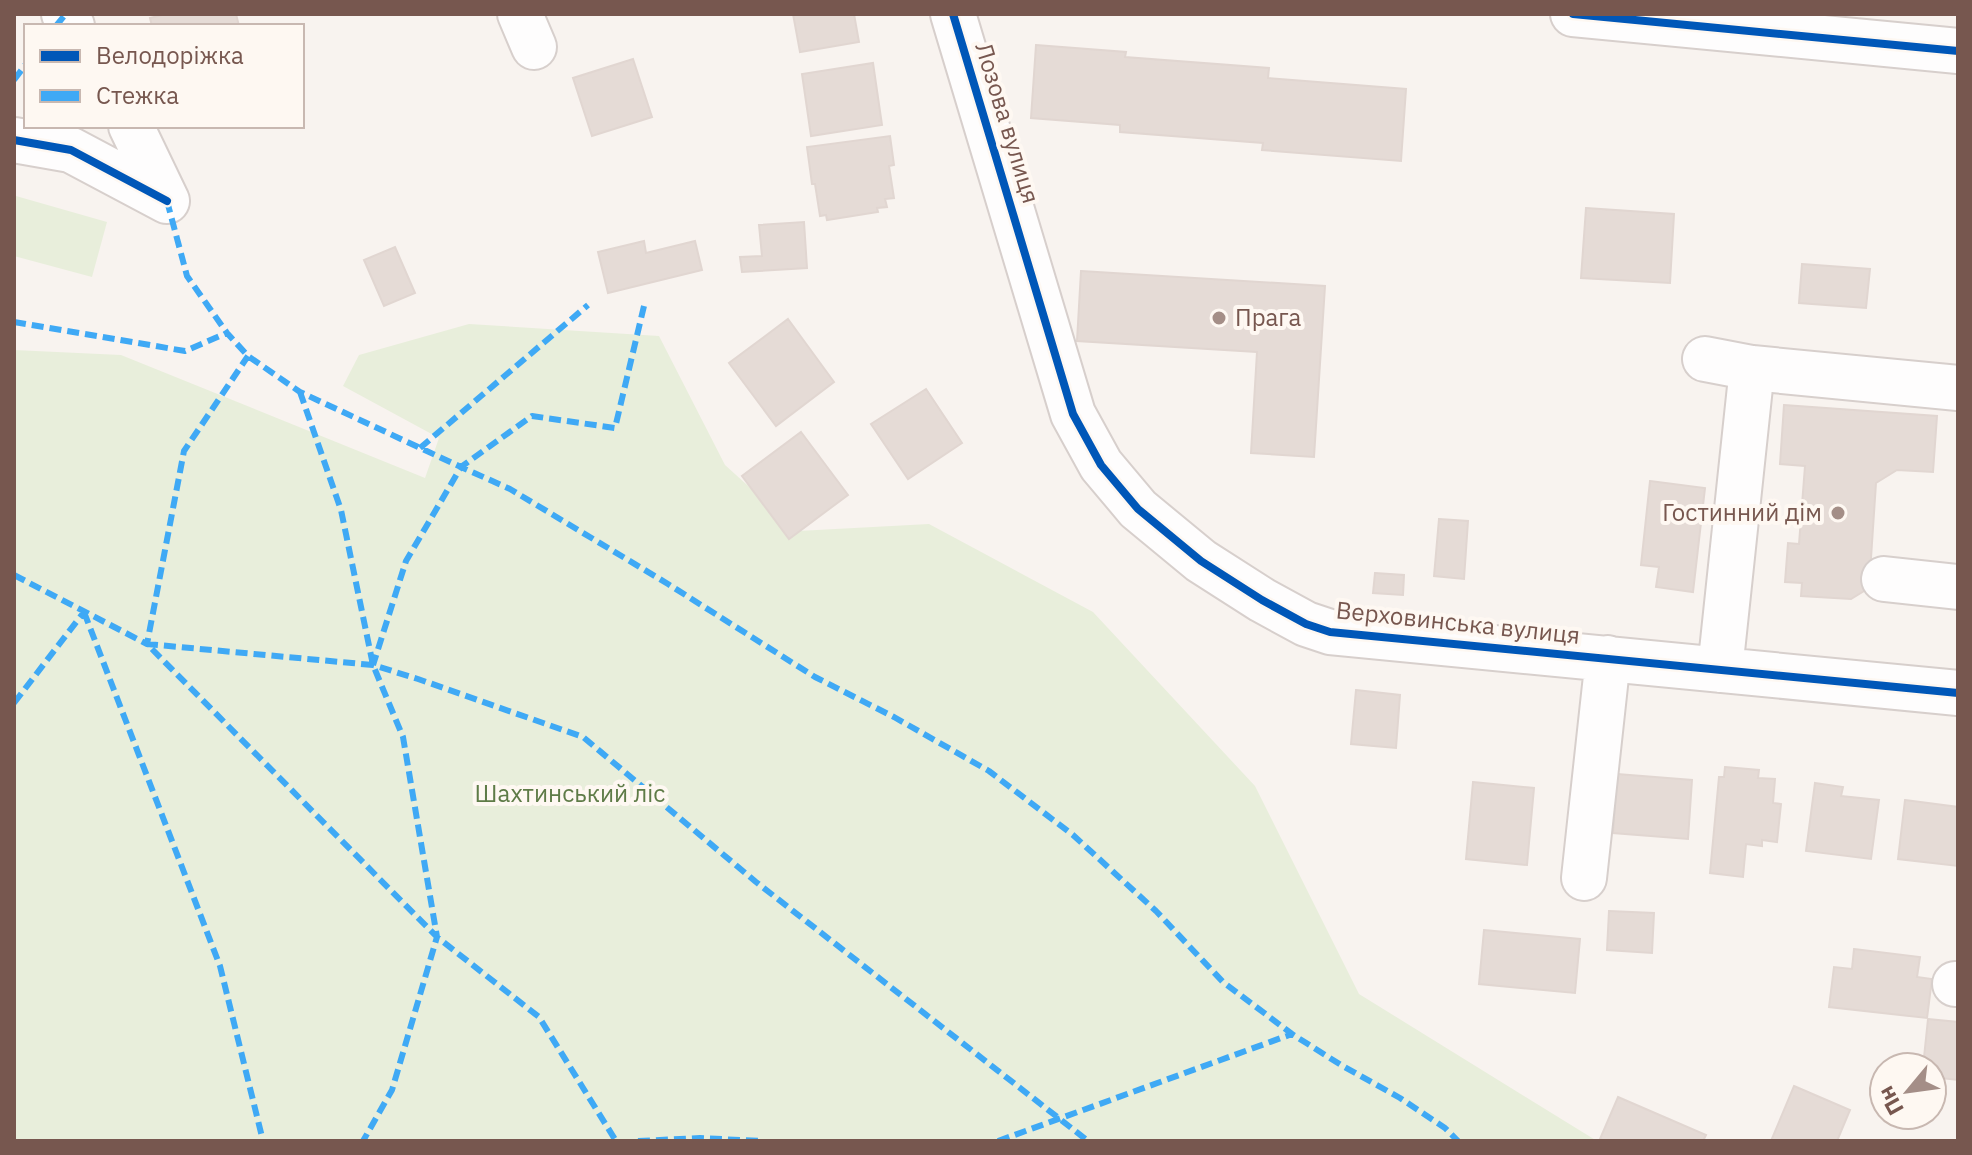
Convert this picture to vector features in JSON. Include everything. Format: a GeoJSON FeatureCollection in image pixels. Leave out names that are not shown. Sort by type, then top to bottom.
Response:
{"type":"FeatureCollection","features":[{"type":"Feature","properties":{"kind":"street","name":"Лозова вулиця"},"geometry":{"type":"LineString","coordinates":[[953,14],[1023,245]]}},
{"type":"Feature","properties":{"kind":"street"},"geometry":{"type":"LineString","coordinates":[[1573,14],[1958,51]]}},
{"type":"Feature","properties":{"kind":"street"},"geometry":{"type":"LineString","coordinates":[[14,140],[71,150],[167,201],[132,128]]}},
{"type":"Feature","properties":{"kind":"street","name":"Верховинська вулиця"},"geometry":{"type":"LineString","coordinates":[[1023,245],[1073,414],[1101,465],[1138,509],[1201,561],[1306,624],[1330,632],[1958,693]]}},
{"type":"Feature","properties":{"kind":"street"},"geometry":{"type":"LineString","coordinates":[[1705,359],[1752,368],[1958,388]]}},
{"type":"Feature","properties":{"kind":"street"},"geometry":{"type":"LineString","coordinates":[[1720,670],[1752,368]]}},
{"type":"Feature","properties":{"kind":"street"},"geometry":{"type":"LineString","coordinates":[[1884,579],[1958,587]]}},
{"type":"Feature","properties":{"kind":"street"},"geometry":{"type":"LineString","coordinates":[[1584,878],[1608,658]]}},
{"type":"Feature","properties":{"kind":"green space"},"geometry":{"type":"Polygon","coordinates":[[[16,196],[107,222],[92,277],[14,256],[16,196]]]}},
{"type":"Feature","properties":{"kind":"green space","name":"Шахтинський ліс"},"geometry":{"type":"Polygon","coordinates":[[[469,324],[659,336],[725,465],[798,531],[929,524],[1093,612],[1255,786],[1359,994],[1597,1141],[14,1141],[14,350],[121,355],[425,478],[439,438],[343,386],[359,355],[469,324]]]}},
{"type":"Feature","properties":{"kind":"building"},"geometry":{"type":"Polygon","coordinates":[[[166,14],[236,14],[238,24],[152,24],[150,18],[166,14]]]}},
{"type":"Feature","properties":{"kind":"building"},"geometry":{"type":"Polygon","coordinates":[[[793,14],[854,14],[859,42],[800,52],[793,14]]]}},
{"type":"Feature","properties":{"kind":"building"},"geometry":{"type":"Polygon","coordinates":[[[1036,45],[1126,52],[1125,57],[1269,68],[1268,78],[1406,89],[1401,161],[1262,150],[1263,143],[1120,132],[1120,125],[1031,118],[1036,45]]]}},
{"type":"Feature","properties":{"kind":"building"},"geometry":{"type":"Polygon","coordinates":[[[633,59],[652,117],[592,136],[573,78],[633,59]]]}},
{"type":"Feature","properties":{"kind":"building"},"geometry":{"type":"Polygon","coordinates":[[[873,63],[882,125],[811,136],[802,74],[873,63]]]}},
{"type":"Feature","properties":{"kind":"building"},"geometry":{"type":"Polygon","coordinates":[[[890,136],[894,165],[889,166],[894,198],[885,199],[887,207],[877,208],[878,212],[827,220],[826,215],[820,216],[807,147],[890,136]]]}},
{"type":"Feature","properties":{"kind":"building"},"geometry":{"type":"Polygon","coordinates":[[[1586,208],[1674,214],[1670,283],[1581,278],[1586,208]]]}},
{"type":"Feature","properties":{"kind":"building"},"geometry":{"type":"Polygon","coordinates":[[[804,222],[807,268],[742,272],[740,257],[762,256],[759,225],[804,222]]]}},
{"type":"Feature","properties":{"kind":"building"},"geometry":{"type":"Polygon","coordinates":[[[644,241],[646,253],[695,241],[702,270],[608,293],[598,252],[644,241]]]}},
{"type":"Feature","properties":{"kind":"building"},"geometry":{"type":"Polygon","coordinates":[[[395,247],[415,293],[384,306],[364,260],[395,247]]]}},
{"type":"Feature","properties":{"kind":"building"},"geometry":{"type":"Polygon","coordinates":[[[1802,264],[1870,269],[1866,308],[1799,303],[1802,264]]]}},
{"type":"Feature","properties":{"kind":"building"},"geometry":{"type":"Polygon","coordinates":[[[1081,271],[1325,286],[1314,457],[1251,453],[1257,352],[1077,341],[1081,271]]]}},
{"type":"Feature","properties":{"kind":"building"},"geometry":{"type":"Polygon","coordinates":[[[788,319],[834,382],[776,426],[729,363],[788,319]]]}},
{"type":"Feature","properties":{"kind":"building"},"geometry":{"type":"Polygon","coordinates":[[[926,389],[962,443],[908,479],[871,424],[926,389]]]}},
{"type":"Feature","properties":{"kind":"building","name":"Гостинний дім"},"geometry":{"type":"Polygon","coordinates":[[[1784,405],[1937,416],[1933,472],[1897,470],[1876,483],[1869,588],[1851,599],[1801,596],[1802,583],[1785,582],[1788,543],[1799,544],[1805,466],[1780,464],[1784,405]]]}},
{"type":"Feature","properties":{"kind":"building"},"geometry":{"type":"Polygon","coordinates":[[[801,432],[848,495],[789,539],[742,476],[801,432]]]}},
{"type":"Feature","properties":{"kind":"building"},"geometry":{"type":"Polygon","coordinates":[[[1650,481],[1705,488],[1693,592],[1656,587],[1659,567],[1641,565],[1650,481]]]}},
{"type":"Feature","properties":{"kind":"building"},"geometry":{"type":"Polygon","coordinates":[[[1439,519],[1468,521],[1464,579],[1434,576],[1439,519]]]}},
{"type":"Feature","properties":{"kind":"building"},"geometry":{"type":"Polygon","coordinates":[[[1375,573],[1404,575],[1403,595],[1373,593],[1375,573]]]}},
{"type":"Feature","properties":{"kind":"building"},"geometry":{"type":"Polygon","coordinates":[[[1356,690],[1400,695],[1396,748],[1351,744],[1356,690]]]}},
{"type":"Feature","properties":{"kind":"building"},"geometry":{"type":"Polygon","coordinates":[[[1725,767],[1759,770],[1758,778],[1775,779],[1773,803],[1781,804],[1777,842],[1762,840],[1762,846],[1746,844],[1743,877],[1710,873],[1719,777],[1724,777],[1725,767]]]}},
{"type":"Feature","properties":{"kind":"building"},"geometry":{"type":"Polygon","coordinates":[[[1617,774],[1692,780],[1688,839],[1613,833],[1617,774]]]}},
{"type":"Feature","properties":{"kind":"building"},"geometry":{"type":"Polygon","coordinates":[[[1473,782],[1534,788],[1527,865],[1466,859],[1473,782]]]}},
{"type":"Feature","properties":{"kind":"building"},"geometry":{"type":"Polygon","coordinates":[[[1815,783],[1843,787],[1841,796],[1879,800],[1871,859],[1806,851],[1815,783]]]}},
{"type":"Feature","properties":{"kind":"building"},"geometry":{"type":"Polygon","coordinates":[[[1905,800],[1958,807],[1958,866],[1898,859],[1905,800]]]}},
{"type":"Feature","properties":{"kind":"building"},"geometry":{"type":"Polygon","coordinates":[[[1609,911],[1654,913],[1652,953],[1607,950],[1609,911]]]}},
{"type":"Feature","properties":{"kind":"building"},"geometry":{"type":"Polygon","coordinates":[[[1484,930],[1580,939],[1575,993],[1479,984],[1484,930]]]}},
{"type":"Feature","properties":{"kind":"building"},"geometry":{"type":"Polygon","coordinates":[[[1854,949],[1920,957],[1917,977],[1932,979],[1927,1018],[1829,1007],[1834,967],[1852,969],[1854,949]]]}},
{"type":"Feature","properties":{"kind":"building"},"geometry":{"type":"Polygon","coordinates":[[[1928,1019],[1958,1022],[1958,1080],[1948,1079],[1948,1051],[1925,1051],[1928,1019]]]}},
{"type":"Feature","properties":{"kind":"building"},"geometry":{"type":"Polygon","coordinates":[[[1794,1086],[1850,1110],[1837,1141],[1771,1141],[1794,1086]]]}},
{"type":"Feature","properties":{"kind":"building"},"geometry":{"type":"Polygon","coordinates":[[[1618,1097],[1706,1135],[1703,1141],[1600,1139],[1618,1097]]]}},
{"type":"Feature","properties":{"kind":"marked path"},"geometry":{"type":"LineString","coordinates":[[58,24],[65,15]]}},
{"type":"Feature","properties":{"kind":"marked path"},"geometry":{"type":"LineString","coordinates":[[14,80],[24,67]]}},
{"type":"Feature","properties":{"kind":"marked path"},"geometry":{"type":"LineString","coordinates":[[167,201],[187,276],[227,333],[248,356],[300,392],[510,489],[815,677],[989,771],[1073,835],[1156,911],[1223,982],[1292,1034],[1400,1098],[1445,1128],[1458,1141]]}},
{"type":"Feature","properties":{"kind":"marked path"},"geometry":{"type":"LineString","coordinates":[[420,448],[588,305]]}},
{"type":"Feature","properties":{"kind":"marked path"},"geometry":{"type":"LineString","coordinates":[[644,306],[615,428],[532,416],[461,467],[406,561],[373,665],[583,737],[756,882],[1088,1141]]}},
{"type":"Feature","properties":{"kind":"marked path"},"geometry":{"type":"LineString","coordinates":[[14,322],[185,351],[227,333]]}},
{"type":"Feature","properties":{"kind":"marked path"},"geometry":{"type":"LineString","coordinates":[[14,575],[147,644],[184,451],[248,356]]}},
{"type":"Feature","properties":{"kind":"marked path"},"geometry":{"type":"LineString","coordinates":[[300,392],[341,510],[373,665],[403,737],[437,937],[392,1090],[363,1141]]}},
{"type":"Feature","properties":{"kind":"marked path"},"geometry":{"type":"LineString","coordinates":[[84,612],[220,966],[263,1141]]}},
{"type":"Feature","properties":{"kind":"marked path"},"geometry":{"type":"LineString","coordinates":[[14,703],[84,612]]}},
{"type":"Feature","properties":{"kind":"marked path"},"geometry":{"type":"LineString","coordinates":[[373,665],[147,644],[437,937],[539,1017],[616,1141]]}},
{"type":"Feature","properties":{"kind":"marked path"},"geometry":{"type":"LineString","coordinates":[[998,1141],[1292,1034]]}},
{"type":"Feature","properties":{"kind":"marked path"},"geometry":{"type":"LineString","coordinates":[[638,1141],[700,1138],[761,1141]]}},
{"type":"Feature","properties":{"kind":"cycle path"},"geometry":{"type":"LineString","coordinates":[[953,14],[1073,414],[1101,465],[1138,509],[1201,561],[1262,600],[1306,624],[1330,632],[1958,693]]}},
{"type":"Feature","properties":{"kind":"cycle path"},"geometry":{"type":"LineString","coordinates":[[1573,14],[1958,51]]}},
{"type":"Feature","properties":{"kind":"cycle path"},"geometry":{"type":"LineString","coordinates":[[14,140],[71,150],[167,201]]}},
{"type":"Feature","properties":{"kind":"place","name":"Прага"},"geometry":{"type":"Point","coordinates":[1219,318]}},
{"type":"Feature","properties":{"kind":"place","name":"Гостинний дім"},"geometry":{"type":"Point","coordinates":[1838,513]}}]}
